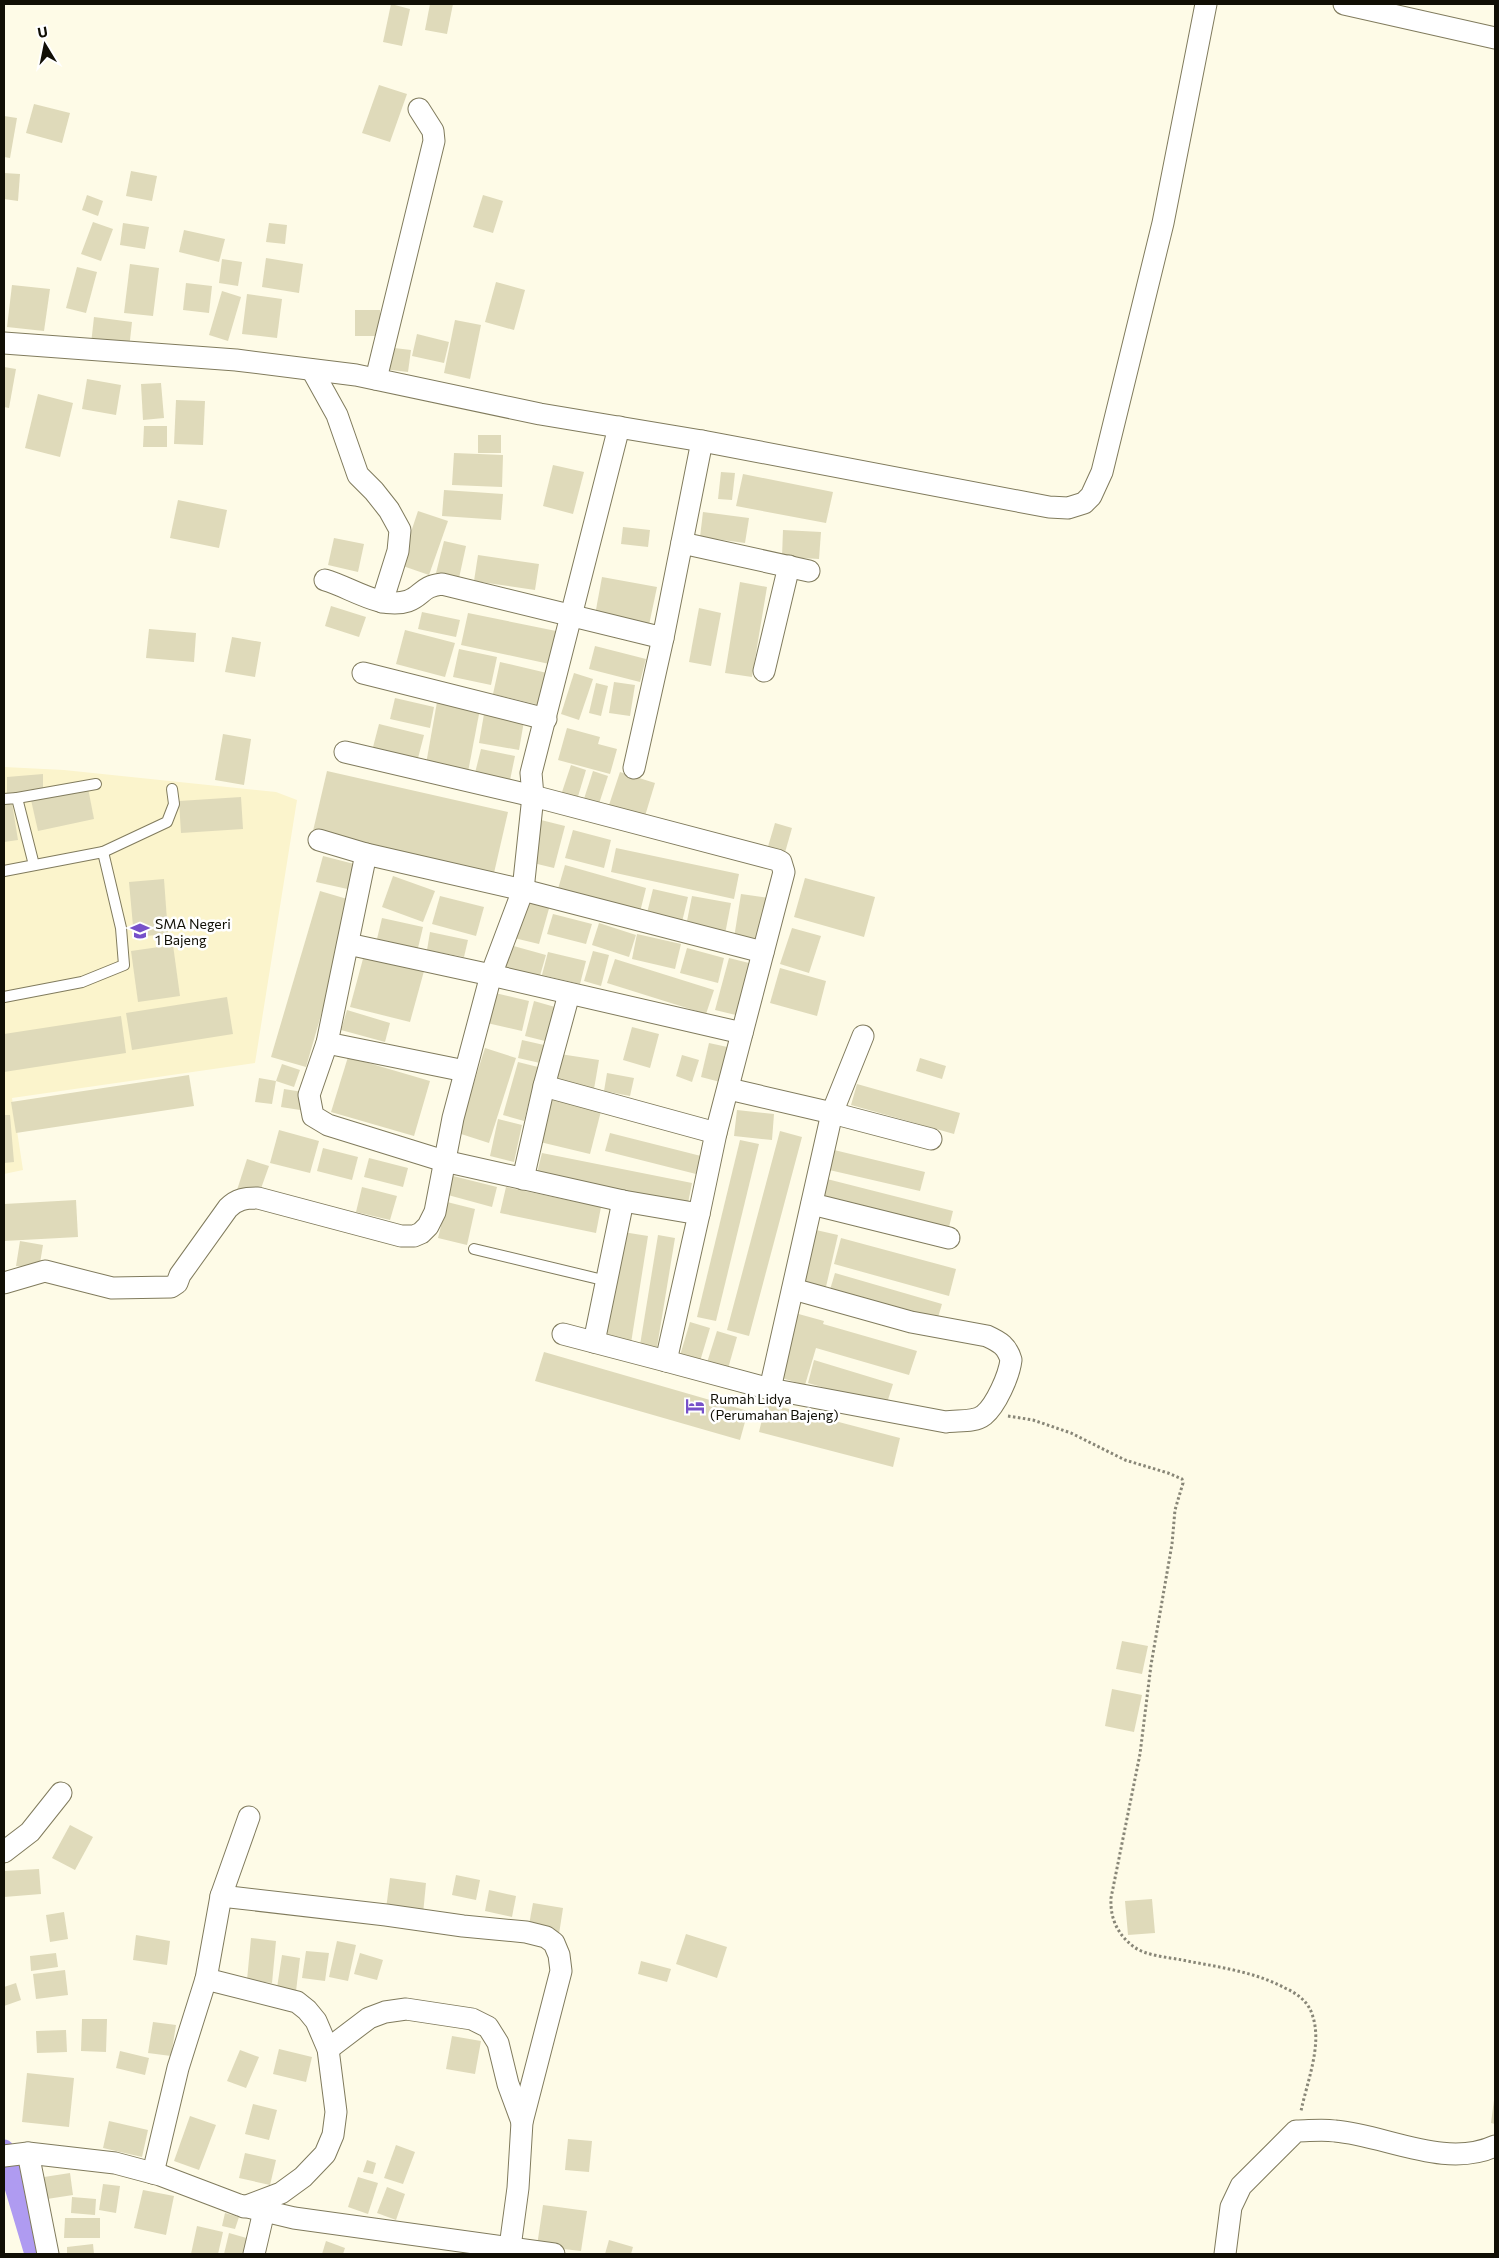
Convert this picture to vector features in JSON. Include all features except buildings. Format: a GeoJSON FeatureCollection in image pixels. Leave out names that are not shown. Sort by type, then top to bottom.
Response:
{"type":"FeatureCollection","features":[{"type":"Feature","properties":{"kind":"street"},"geometry":{"type":"LineString","coordinates":[[4,343],[236,360],[376,379],[459,399],[702,441],[1050,507],[1068,508],[1084,503],[1091,496],[1102,472],[1163,223],[1206,4]]}},
{"type":"Feature","properties":{"kind":"street"},"geometry":{"type":"LineString","coordinates":[[1344,4],[1495,38]]}},
{"type":"Feature","properties":{"kind":"street"},"geometry":{"type":"LineString","coordinates":[[376,379],[434,141],[433,131],[419,109]]}},
{"type":"Feature","properties":{"kind":"street"},"geometry":{"type":"LineString","coordinates":[[312,370],[337,415],[358,475],[389,510],[400,530],[398,551],[382,602]]}},
{"type":"Feature","properties":{"kind":"street"},"geometry":{"type":"LineString","coordinates":[[4,1283],[45,1271],[112,1288],[171,1287],[177,1283],[180,1275],[228,1208],[237,1201],[247,1198],[258,1198],[401,1236],[414,1236],[428,1226],[435,1212],[444,1161],[465,1071],[491,974],[523,890],[533,796],[532,773],[619,427]]}},
{"type":"Feature","properties":{"kind":"street"},"geometry":{"type":"LineString","coordinates":[[634,768],[663,638],[702,441]]}},
{"type":"Feature","properties":{"kind":"street"},"geometry":{"type":"LineString","coordinates":[[682,543],[799,568],[764,671]]}},
{"type":"Feature","properties":{"kind":"street"},"geometry":{"type":"LineString","coordinates":[[325,580],[342,584],[364,596],[382,602],[408,601],[431,585],[442,584],[663,638]]}},
{"type":"Feature","properties":{"kind":"street"},"geometry":{"type":"LineString","coordinates":[[363,673],[546,720]]}},
{"type":"Feature","properties":{"kind":"street"},"geometry":{"type":"LineString","coordinates":[[345,752],[533,796],[781,862],[784,872],[783,880],[716,1133],[666,1361]]}},
{"type":"Feature","properties":{"kind":"street"},"geometry":{"type":"LineString","coordinates":[[318,840],[366,854],[523,890],[763,952]]}},
{"type":"Feature","properties":{"kind":"street"},"geometry":{"type":"LineString","coordinates":[[366,854],[327,1043],[309,1095],[313,1116],[328,1125],[444,1161],[623,1201],[699,1214]]}},
{"type":"Feature","properties":{"kind":"street"},"geometry":{"type":"LineString","coordinates":[[348,944],[491,974],[569,994],[742,1033]]}},
{"type":"Feature","properties":{"kind":"street"},"geometry":{"type":"LineString","coordinates":[[523,1179],[544,1086],[569,994]]}},
{"type":"Feature","properties":{"kind":"street"},"geometry":{"type":"LineString","coordinates":[[770,1389],[832,1113],[863,1036]]}},
{"type":"Feature","properties":{"kind":"street"},"geometry":{"type":"LineString","coordinates":[[327,1043],[465,1071]]}},
{"type":"Feature","properties":{"kind":"street"},"geometry":{"type":"LineString","coordinates":[[544,1086],[716,1133]]}},
{"type":"Feature","properties":{"kind":"street"},"geometry":{"type":"LineString","coordinates":[[729,1089],[832,1113],[932,1140]]}},
{"type":"Feature","properties":{"kind":"street"},"geometry":{"type":"LineString","coordinates":[[594,1342],[623,1201]]}},
{"type":"Feature","properties":{"kind":"street"},"geometry":{"type":"LineString","coordinates":[[812,1204],[949,1238]]}},
{"type":"Feature","properties":{"kind":"street"},"geometry":{"type":"LineString","coordinates":[[563,1334],[770,1389],[872,1409],[891,1410],[935,1421],[968,1421],[984,1416],[1004,1387],[1010,1371],[1011,1360],[1005,1345],[987,1336],[911,1322],[793,1289]]}},
{"type":"Feature","properties":{"kind":"street"},"geometry":{"type":"LineString","coordinates":[[4,1852],[30,1832],[61,1793]]}},
{"type":"Feature","properties":{"kind":"street"},"geometry":{"type":"LineString","coordinates":[[153,2173],[178,2068],[206,1979],[221,1896],[249,1817]]}},
{"type":"Feature","properties":{"kind":"street"},"geometry":{"type":"LineString","coordinates":[[221,1896],[526,1932],[546,1937],[554,1943],[559,1955],[561,1972],[522,2122],[518,2188],[510,2247]]}},
{"type":"Feature","properties":{"kind":"street"},"geometry":{"type":"LineString","coordinates":[[206,1979],[297,2002],[316,2021],[328,2049],[336,2112],[333,2134],[325,2154],[303,2177],[254,2209]]}},
{"type":"Feature","properties":{"kind":"street"},"geometry":{"type":"LineString","coordinates":[[328,2049],[369,2018],[385,2012],[406,2009],[472,2018],[488,2026],[498,2043],[508,2084],[522,2122]]}},
{"type":"Feature","properties":{"kind":"street"},"geometry":{"type":"LineString","coordinates":[[1225,2254],[1231,2207],[1241,2186],[1296,2131],[1336,2131],[1413,2150],[1462,2153],[1495,2146]]}},
{"type":"Feature","properties":{"kind":"street"},"geometry":{"type":"LineString","coordinates":[[48,2254],[16,2154],[116,2163],[153,2173],[254,2209],[294,2218],[477,2249],[510,2247],[549,2254]]}},
{"type":"Feature","properties":{"kind":"street"},"geometry":{"type":"LineString","coordinates":[[254,2209],[254,2254]]}},
{"type":"Feature","properties":{"kind":"lane"},"geometry":{"type":"LineString","coordinates":[[4,799],[96,784]]}},
{"type":"Feature","properties":{"kind":"lane"},"geometry":{"type":"LineString","coordinates":[[4,871],[103,852],[167,822],[174,804],[172,789]]}},
{"type":"Feature","properties":{"kind":"lane"},"geometry":{"type":"LineString","coordinates":[[17,798],[34,866]]}},
{"type":"Feature","properties":{"kind":"lane"},"geometry":{"type":"LineString","coordinates":[[4,997],[82,982],[124,965],[121,928],[103,852]]}},
{"type":"Feature","properties":{"kind":"lane"},"geometry":{"type":"LineString","coordinates":[[474,1250],[608,1281]]}},
{"type":"Feature","properties":{"kind":"path"},"geometry":{"type":"LineString","coordinates":[[984,1416],[1014,1416],[1033,1420],[1082,1438],[1125,1460],[1168,1473],[1182,1480],[1183,1483],[1175,1510],[1172,1544],[1151,1665],[1140,1754],[1111,1898],[1111,1914],[1124,1938],[1136,1948],[1160,1956],[1263,1977],[1293,1992],[1306,2001],[1313,2016],[1316,2032],[1314,2054],[1296,2131]]}},
{"type":"Feature","properties":{"kind":"shaded area","name":"SMA Negeri 1 Bajeng"},"geometry":{"type":"Polygon","coordinates":[[[4,767],[64,770],[276,792],[297,800],[255,1063],[12,1098],[23,1170],[4,1174],[4,767]]]}},
{"type":"Feature","properties":{"kind":"waterway"},"geometry":{"type":"LineString","coordinates":[[4,2150],[35,2254]]}},
{"type":"Feature","properties":{"kind":"place","name":"SMA Negeri 1 Bajeng"},"geometry":{"type":"Point","coordinates":[140,931]}},
{"type":"Feature","properties":{"kind":"place","name":"Rumah Lidya (Perumahan Bajeng)"},"geometry":{"type":"Point","coordinates":[695,1406]}}]}
